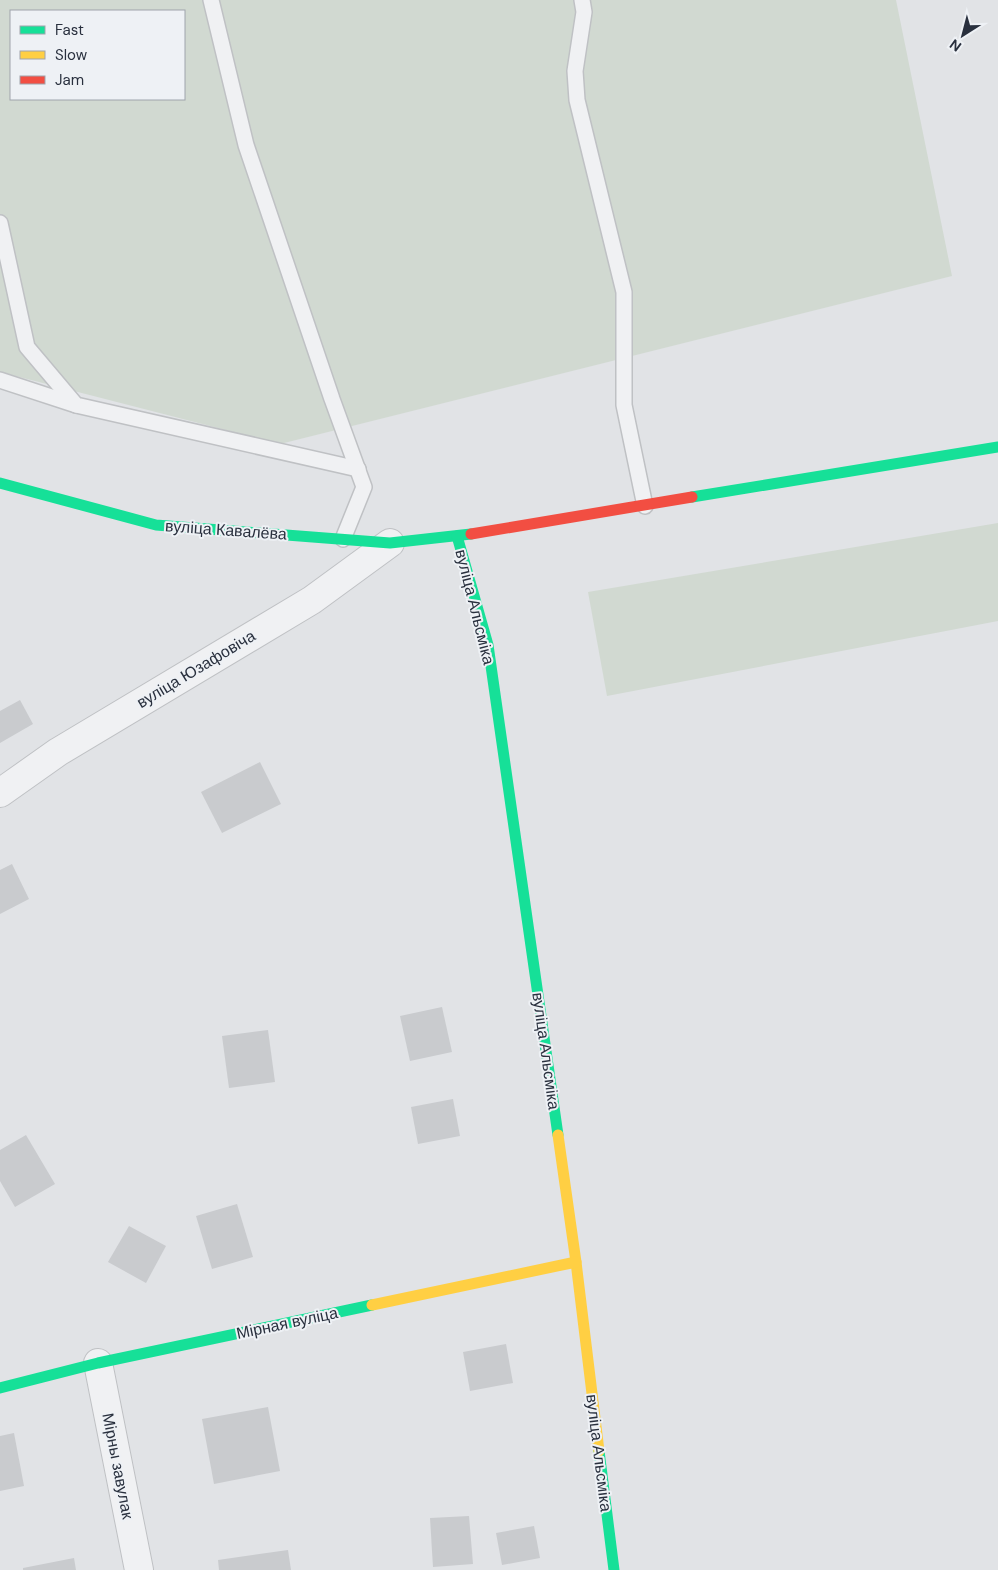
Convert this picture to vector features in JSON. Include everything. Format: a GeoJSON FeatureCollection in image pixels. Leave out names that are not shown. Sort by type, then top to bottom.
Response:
{"type":"FeatureCollection","features":[{"type":"Feature","properties":{"kind":"street","name":"вуліца Кавалёва"},"geometry":{"type":"LineString","coordinates":[[0,482],[156,525],[390,543],[457,536],[998,447]]}},
{"type":"Feature","properties":{"kind":"street","name":"вуліца Альсміка"},"geometry":{"type":"LineString","coordinates":[[457,536],[488,645],[576,1262],[614,1570]]}},
{"type":"Feature","properties":{"kind":"street","name":"вуліца Юзафовіча"},"geometry":{"type":"LineString","coordinates":[[0,792],[58,752],[312,600],[390,543]]}},
{"type":"Feature","properties":{"kind":"street","name":"Мірная вуліца"},"geometry":{"type":"LineString","coordinates":[[0,1388],[98,1363],[576,1262]]}},
{"type":"Feature","properties":{"kind":"street","name":"Мірны завулак"},"geometry":{"type":"LineString","coordinates":[[98,1363],[138,1570]]}},
{"type":"Feature","properties":{"kind":"lane"},"geometry":{"type":"LineString","coordinates":[[211,0],[246,145],[332,399],[364,487],[343,539]]}},
{"type":"Feature","properties":{"kind":"lane"},"geometry":{"type":"LineString","coordinates":[[582,0],[584,12],[575,72],[577,100],[624,292],[624,405],[644,506]]}},
{"type":"Feature","properties":{"kind":"lane"},"geometry":{"type":"LineString","coordinates":[[0,223],[27,346],[76,404]]}},
{"type":"Feature","properties":{"kind":"lane"},"geometry":{"type":"LineString","coordinates":[[0,380],[76,404],[358,468]]}},
{"type":"Feature","properties":{"kind":"shaded area"},"geometry":{"type":"Polygon","coordinates":[[[0,0],[896,0],[952,276],[280,444],[0,372],[0,0]]]}},
{"type":"Feature","properties":{"kind":"shaded area"},"geometry":{"type":"Polygon","coordinates":[[[998,523],[998,621],[607,696],[588,592],[998,523]]]}},
{"type":"Feature","properties":{"kind":"building"},"geometry":{"type":"Polygon","coordinates":[[[20,700],[33,724],[0,743],[0,711],[20,700]]]}},
{"type":"Feature","properties":{"kind":"building"},"geometry":{"type":"Polygon","coordinates":[[[260,762],[281,804],[222,833],[201,792],[260,762]]]}},
{"type":"Feature","properties":{"kind":"building"},"geometry":{"type":"Polygon","coordinates":[[[12,864],[29,899],[0,914],[0,870],[12,864]]]}},
{"type":"Feature","properties":{"kind":"building"},"geometry":{"type":"Polygon","coordinates":[[[442,1007],[452,1052],[410,1061],[400,1016],[442,1007]]]}},
{"type":"Feature","properties":{"kind":"building"},"geometry":{"type":"Polygon","coordinates":[[[268,1030],[275,1082],[229,1088],[222,1036],[268,1030]]]}},
{"type":"Feature","properties":{"kind":"building"},"geometry":{"type":"Polygon","coordinates":[[[453,1099],[460,1136],[418,1144],[411,1107],[453,1099]]]}},
{"type":"Feature","properties":{"kind":"building"},"geometry":{"type":"Polygon","coordinates":[[[26,1135],[55,1184],[15,1207],[0,1181],[0,1150],[26,1135]]]}},
{"type":"Feature","properties":{"kind":"building"},"geometry":{"type":"Polygon","coordinates":[[[237,1204],[253,1257],[212,1269],[196,1216],[237,1204]]]}},
{"type":"Feature","properties":{"kind":"building"},"geometry":{"type":"Polygon","coordinates":[[[129,1226],[166,1246],[146,1283],[108,1262],[129,1226]]]}},
{"type":"Feature","properties":{"kind":"building"},"geometry":{"type":"Polygon","coordinates":[[[506,1344],[513,1383],[470,1391],[463,1352],[506,1344]]]}},
{"type":"Feature","properties":{"kind":"building"},"geometry":{"type":"Polygon","coordinates":[[[268,1407],[280,1471],[214,1484],[202,1419],[268,1407]]]}},
{"type":"Feature","properties":{"kind":"building"},"geometry":{"type":"Polygon","coordinates":[[[14,1433],[24,1486],[0,1491],[0,1436],[14,1433]]]}},
{"type":"Feature","properties":{"kind":"building"},"geometry":{"type":"Polygon","coordinates":[[[469,1516],[473,1564],[433,1567],[430,1518],[469,1516]]]}},
{"type":"Feature","properties":{"kind":"building"},"geometry":{"type":"Polygon","coordinates":[[[534,1526],[540,1558],[502,1565],[496,1533],[534,1526]]]}},
{"type":"Feature","properties":{"kind":"building"},"geometry":{"type":"Polygon","coordinates":[[[288,1550],[291,1570],[219,1570],[218,1560],[288,1550]]]}},
{"type":"Feature","properties":{"kind":"building"},"geometry":{"type":"Polygon","coordinates":[[[74,1558],[76,1570],[23,1570],[23,1568],[74,1558]]]}},
{"type":"Feature","properties":{"kind":"traffic: fast"},"geometry":{"type":"LineString","coordinates":[[692,497],[998,447]]}},
{"type":"Feature","properties":{"kind":"traffic: fast"},"geometry":{"type":"LineString","coordinates":[[0,483],[156,525],[390,543],[471,534]]}},
{"type":"Feature","properties":{"kind":"traffic: fast"},"geometry":{"type":"LineString","coordinates":[[457,536],[488,645],[558,1135]]}},
{"type":"Feature","properties":{"kind":"traffic: fast"},"geometry":{"type":"LineString","coordinates":[[0,1388],[98,1363],[372,1305]]}},
{"type":"Feature","properties":{"kind":"traffic: fast"},"geometry":{"type":"LineString","coordinates":[[599,1451],[614,1570]]}},
{"type":"Feature","properties":{"kind":"traffic: slow"},"geometry":{"type":"LineString","coordinates":[[558,1135],[576,1262],[599,1451]]}},
{"type":"Feature","properties":{"kind":"traffic: slow"},"geometry":{"type":"LineString","coordinates":[[372,1305],[576,1262]]}},
{"type":"Feature","properties":{"kind":"traffic: jam"},"geometry":{"type":"LineString","coordinates":[[471,534],[692,497]]}}]}
